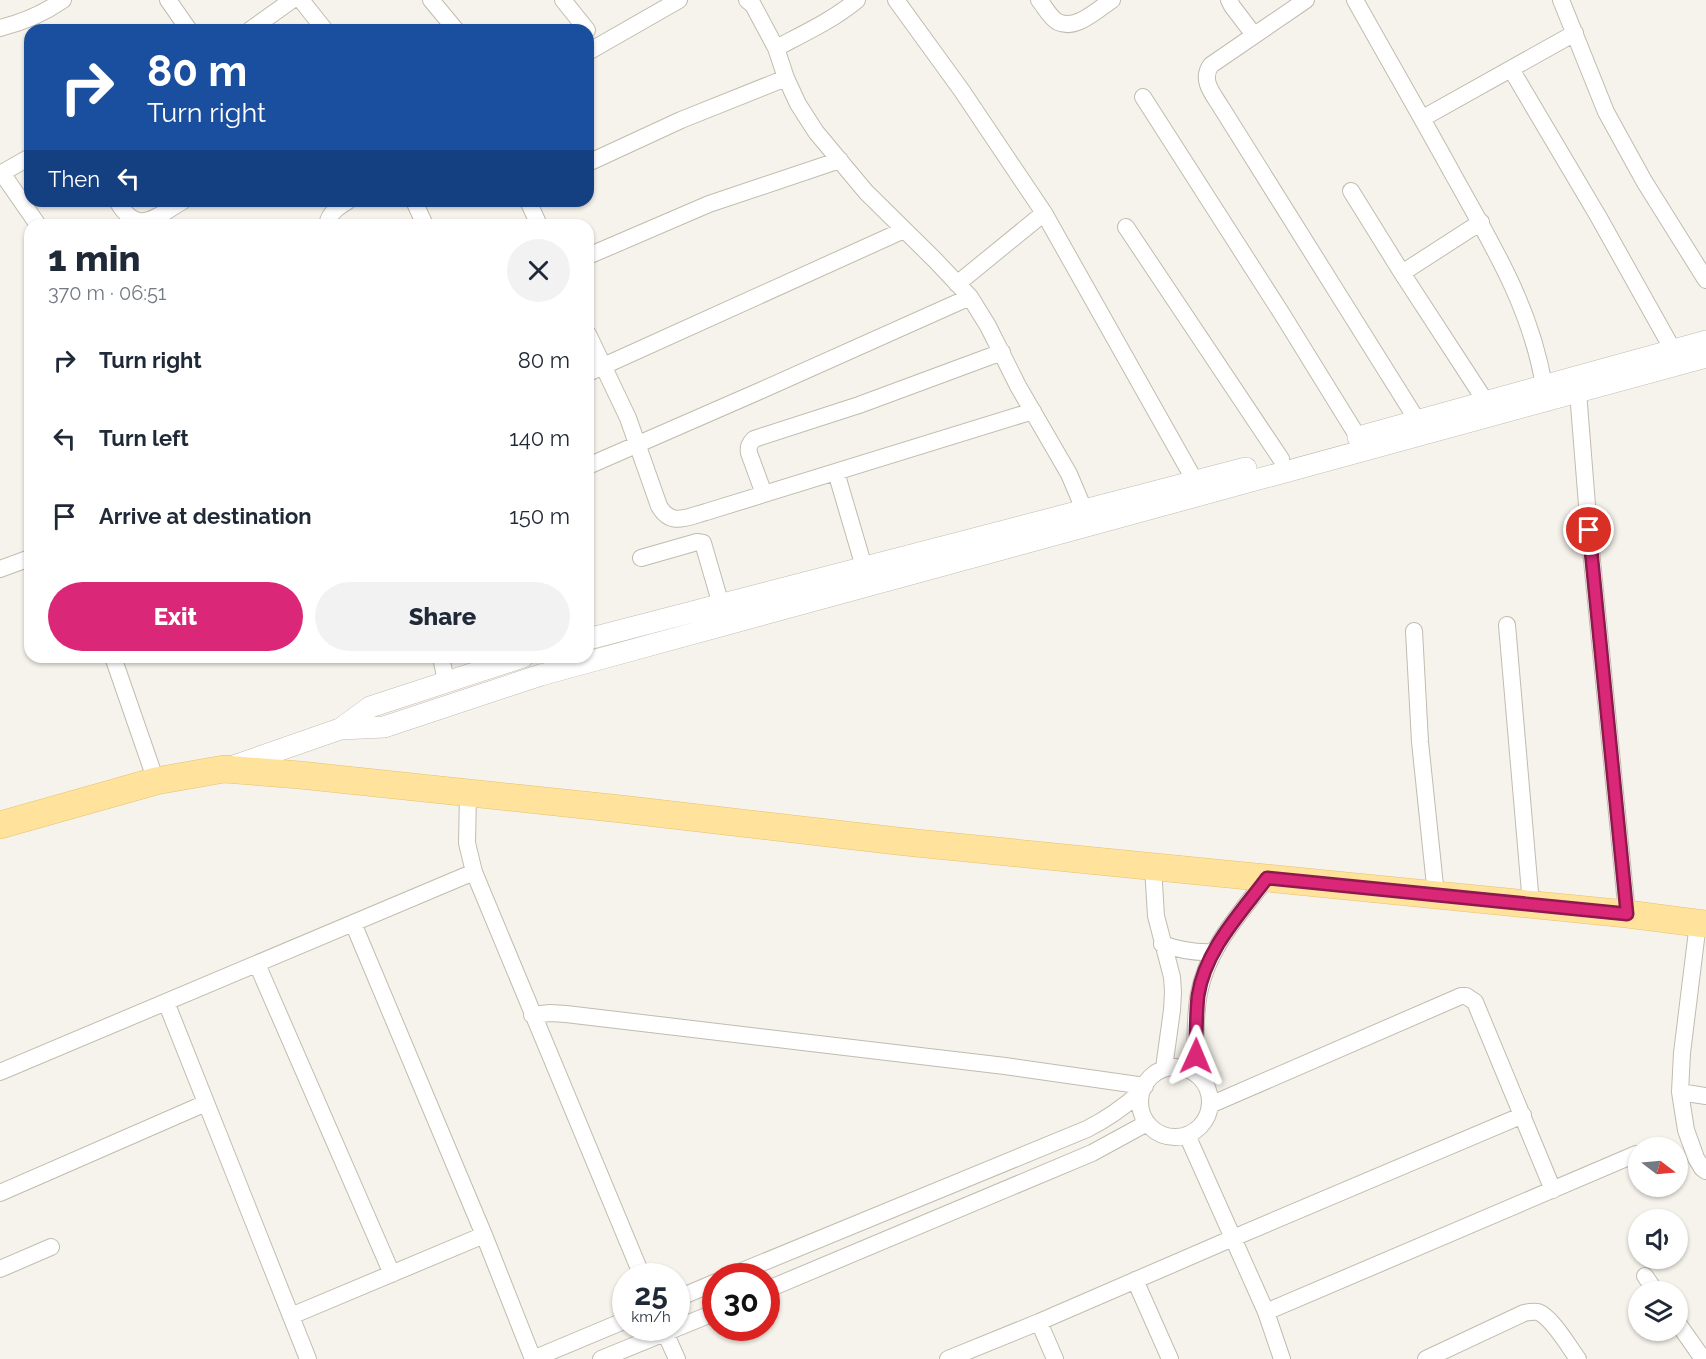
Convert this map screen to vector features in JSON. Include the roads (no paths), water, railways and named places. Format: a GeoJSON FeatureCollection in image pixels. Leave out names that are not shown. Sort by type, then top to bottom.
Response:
{"type":"FeatureCollection","features":[{"type":"Feature","properties":{"kind":"main road"},"geometry":{"type":"LineString","coordinates":[[0,825],[156,781],[224,769],[300,775],[906,842],[1702,923]]}},
{"type":"Feature","properties":{"kind":"street"},"geometry":{"type":"LineString","coordinates":[[0,28],[27,21],[63,0]]}},
{"type":"Feature","properties":{"kind":"street"},"geometry":{"type":"LineString","coordinates":[[168,0],[185,24]]}},
{"type":"Feature","properties":{"kind":"street"},"geometry":{"type":"LineString","coordinates":[[258,24],[292,0]]}},
{"type":"Feature","properties":{"kind":"street"},"geometry":{"type":"LineString","coordinates":[[301,0],[321,24]]}},
{"type":"Feature","properties":{"kind":"street"},"geometry":{"type":"LineString","coordinates":[[431,0],[451,24]]}},
{"type":"Feature","properties":{"kind":"street"},"geometry":{"type":"LineString","coordinates":[[563,0],[582,24]]}},
{"type":"Feature","properties":{"kind":"street"},"geometry":{"type":"LineString","coordinates":[[594,48],[679,0]]}},
{"type":"Feature","properties":{"kind":"street"},"geometry":{"type":"LineString","coordinates":[[747,0],[753,5],[776,48],[798,104],[816,132],[866,192],[970,297],[1069,474],[1088,518]]}},
{"type":"Feature","properties":{"kind":"street"},"geometry":{"type":"LineString","coordinates":[[776,48],[849,7],[857,0]]}},
{"type":"Feature","properties":{"kind":"street"},"geometry":{"type":"LineString","coordinates":[[896,0],[962,91],[1044,213],[1195,481]]}},
{"type":"Feature","properties":{"kind":"street"},"geometry":{"type":"LineString","coordinates":[[1039,0],[1058,22],[1068,24],[1076,23],[1112,0]]}},
{"type":"Feature","properties":{"kind":"street"},"geometry":{"type":"LineString","coordinates":[[1230,0],[1254,35]]}},
{"type":"Feature","properties":{"kind":"street"},"geometry":{"type":"LineString","coordinates":[[1306,0],[1211,65],[1206,71],[1206,78],[1208,85],[1417,420]]}},
{"type":"Feature","properties":{"kind":"street"},"geometry":{"type":"LineString","coordinates":[[1354,0],[1423,118],[1507,271],[1527,319],[1544,386]]}},
{"type":"Feature","properties":{"kind":"street"},"geometry":{"type":"LineString","coordinates":[[1561,0],[1606,112],[1644,181],[1706,280]]}},
{"type":"Feature","properties":{"kind":"street"},"geometry":{"type":"LineString","coordinates":[[1423,118],[1575,33]]}},
{"type":"Feature","properties":{"kind":"street"},"geometry":{"type":"LineString","coordinates":[[1511,69],[1598,216],[1673,350]]}},
{"type":"Feature","properties":{"kind":"street"},"geometry":{"type":"LineString","coordinates":[[594,160],[703,111],[786,78]]}},
{"type":"Feature","properties":{"kind":"street"},"geometry":{"type":"LineString","coordinates":[[1143,97],[1358,437]]}},
{"type":"Feature","properties":{"kind":"street"},"geometry":{"type":"LineString","coordinates":[[24,160],[1,173],[24,205]]}},
{"type":"Feature","properties":{"kind":"street"},"geometry":{"type":"LineString","coordinates":[[594,253],[709,204],[840,160]]}},
{"type":"Feature","properties":{"kind":"street"},"geometry":{"type":"LineString","coordinates":[[1351,191],[1486,402]]}},
{"type":"Feature","properties":{"kind":"street"},"geometry":{"type":"LineString","coordinates":[[121,207],[130,219]]}},
{"type":"Feature","properties":{"kind":"street"},"geometry":{"type":"LineString","coordinates":[[151,219],[172,207]]}},
{"type":"Feature","properties":{"kind":"street"},"geometry":{"type":"LineString","coordinates":[[957,284],[1044,213]]}},
{"type":"Feature","properties":{"kind":"street"},"geometry":{"type":"LineString","coordinates":[[1402,273],[1481,222]]}},
{"type":"Feature","properties":{"kind":"street"},"geometry":{"type":"LineString","coordinates":[[1125,227],[1281,459]]}},
{"type":"Feature","properties":{"kind":"street"},"geometry":{"type":"LineString","coordinates":[[904,230],[595,370],[621,401],[659,506],[664,514],[671,518],[688,517],[1033,411]]}},
{"type":"Feature","properties":{"kind":"street"},"geometry":{"type":"LineString","coordinates":[[594,463],[970,297]]}},
{"type":"Feature","properties":{"kind":"street"},"geometry":{"type":"LineString","coordinates":[[594,637],[864,567],[1088,518],[1195,481],[1706,341]]}},
{"type":"Feature","properties":{"kind":"street"},"geometry":{"type":"LineString","coordinates":[[764,494],[748,448],[754,440],[859,405],[1002,351]]}},
{"type":"Feature","properties":{"kind":"street"},"geometry":{"type":"LineString","coordinates":[[594,660],[1088,518],[1706,357]]}},
{"type":"Feature","properties":{"kind":"street"},"geometry":{"type":"LineString","coordinates":[[1578,392],[1589,530],[1627,914]]}},
{"type":"Feature","properties":{"kind":"street"},"geometry":{"type":"LineString","coordinates":[[836,472],[864,567]]}},
{"type":"Feature","properties":{"kind":"street"},"geometry":{"type":"LineString","coordinates":[[641,558],[696,542],[703,543],[721,605]]}},
{"type":"Feature","properties":{"kind":"street"},"geometry":{"type":"LineString","coordinates":[[0,569],[24,560]]}},
{"type":"Feature","properties":{"kind":"street"},"geometry":{"type":"LineString","coordinates":[[1507,625],[1531,904]]}},
{"type":"Feature","properties":{"kind":"street"},"geometry":{"type":"LineString","coordinates":[[1414,631],[1420,742],[1436,895]]}},
{"type":"Feature","properties":{"kind":"street"},"geometry":{"type":"LineString","coordinates":[[115,663],[156,781]]}},
{"type":"Feature","properties":{"kind":"street"},"geometry":{"type":"LineString","coordinates":[[442,663],[446,681]]}},
{"type":"Feature","properties":{"kind":"street"},"geometry":{"type":"LineString","coordinates":[[340,729],[370,706],[504,663]]}},
{"type":"Feature","properties":{"kind":"street"},"geometry":{"type":"LineString","coordinates":[[224,769],[340,729],[384,727],[583,663]]}},
{"type":"Feature","properties":{"kind":"street"},"geometry":{"type":"LineString","coordinates":[[468,793],[467,843],[474,872],[637,1263]]}},
{"type":"Feature","properties":{"kind":"street"},"geometry":{"type":"LineString","coordinates":[[1153,867],[1156,916],[1172,977],[1173,992],[1164,1068]]}},
{"type":"Feature","properties":{"kind":"street"},"geometry":{"type":"LineString","coordinates":[[0,1072],[474,872]]}},
{"type":"Feature","properties":{"kind":"street"},"geometry":{"type":"LineString","coordinates":[[1195,1073],[1198,994],[1205,971],[1224,934],[1267,878]]}},
{"type":"Feature","properties":{"kind":"street"},"geometry":{"type":"LineString","coordinates":[[353,923],[533,1359],[612,1326]]}},
{"type":"Feature","properties":{"kind":"street"},"geometry":{"type":"LineString","coordinates":[[1702,923],[1682,1053],[1680,1092],[1686,1130],[1696,1158],[1706,1171]]}},
{"type":"Feature","properties":{"kind":"street"},"geometry":{"type":"LineString","coordinates":[[1162,944],[1196,953],[1213,952]]}},
{"type":"Feature","properties":{"kind":"street"},"geometry":{"type":"LineString","coordinates":[[257,964],[392,1274]]}},
{"type":"Feature","properties":{"kind":"street"},"geometry":{"type":"LineString","coordinates":[[1210,1105],[1461,996],[1466,996],[1475,1002],[1553,1190]]}},
{"type":"Feature","properties":{"kind":"street"},"geometry":{"type":"LineString","coordinates":[[166,1002],[308,1359]]}},
{"type":"Feature","properties":{"kind":"street"},"geometry":{"type":"LineString","coordinates":[[532,1015],[566,1014],[993,1065],[1143,1088]]}},
{"type":"Feature","properties":{"kind":"street"},"geometry":{"type":"LineString","coordinates":[[762,1263],[1087,1129],[1123,1108],[1154,1074],[1164,1068],[1185,1068],[1203,1080],[1208,1089],[1210,1105],[1204,1122],[1197,1130],[1187,1135],[1165,1136],[1155,1131],[1147,1123],[1142,1113],[1140,1102],[1143,1088]]}},
{"type":"Feature","properties":{"kind":"street"},"geometry":{"type":"LineString","coordinates":[[1680,1092],[1706,1096]]}},
{"type":"Feature","properties":{"kind":"street"},"geometry":{"type":"LineString","coordinates":[[0,1193],[206,1103]]}},
{"type":"Feature","properties":{"kind":"street"},"geometry":{"type":"LineString","coordinates":[[950,1359],[1523,1115]]}},
{"type":"Feature","properties":{"kind":"street"},"geometry":{"type":"LineString","coordinates":[[780,1284],[1092,1154],[1147,1123]]}},
{"type":"Feature","properties":{"kind":"street"},"geometry":{"type":"LineString","coordinates":[[1187,1135],[1266,1311],[1282,1359]]}},
{"type":"Feature","properties":{"kind":"street"},"geometry":{"type":"LineString","coordinates":[[1266,1311],[1628,1157]]}},
{"type":"Feature","properties":{"kind":"street"},"geometry":{"type":"LineString","coordinates":[[291,1316],[484,1236]]}},
{"type":"Feature","properties":{"kind":"street"},"geometry":{"type":"LineString","coordinates":[[0,1269],[51,1246]]}},
{"type":"Feature","properties":{"kind":"street"},"geometry":{"type":"LineString","coordinates":[[1645,1276],[1648,1281]]}},
{"type":"Feature","properties":{"kind":"street"},"geometry":{"type":"LineString","coordinates":[[1135,1280],[1170,1359]]}},
{"type":"Feature","properties":{"kind":"street"},"geometry":{"type":"LineString","coordinates":[[1426,1359],[1524,1313],[1535,1311],[1544,1315],[1578,1359]]}},
{"type":"Feature","properties":{"kind":"street"},"geometry":{"type":"LineString","coordinates":[[1039,1322],[1055,1359]]}},
{"type":"Feature","properties":{"kind":"street"},"geometry":{"type":"LineString","coordinates":[[1688,1338],[1703,1359]]}},
{"type":"Feature","properties":{"kind":"street"},"geometry":{"type":"LineString","coordinates":[[601,1359],[640,1341]]}},
{"type":"Feature","properties":{"kind":"street"},"geometry":{"type":"LineString","coordinates":[[669,1341],[677,1359]]}}]}
